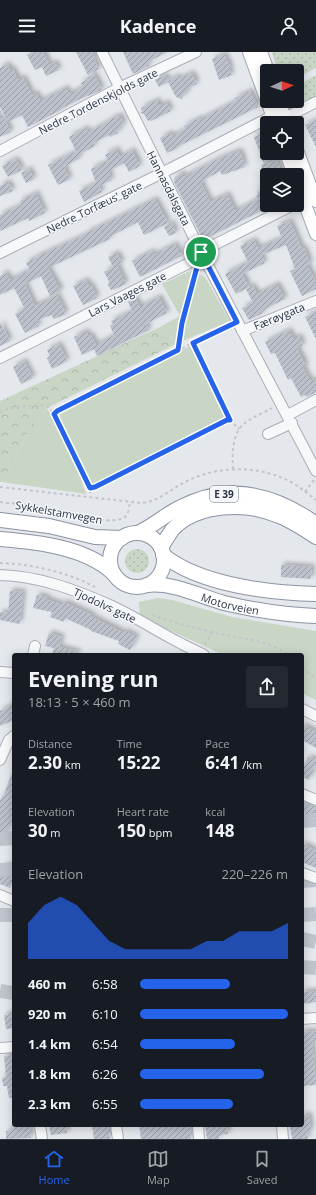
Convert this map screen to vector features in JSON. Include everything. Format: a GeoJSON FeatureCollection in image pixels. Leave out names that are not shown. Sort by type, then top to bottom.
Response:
{"type":"FeatureCollection","features":[{"type":"Feature","properties":{"kind":"highway","name":"E 39"},"geometry":{"type":"LineString","coordinates":[[0,520],[49,526],[95,537],[122,538],[132,533],[138,533],[149,528],[187,504],[212,496],[233,493],[258,495],[270,498],[289,507],[316,524]]}},
{"type":"Feature","properties":{"kind":"highway","name":"E 39"},"geometry":{"type":"LineString","coordinates":[[147,585],[159,575],[163,566],[162,552],[172,531],[187,519],[205,512],[229,507],[254,508],[278,515],[305,529],[316,537]]}},
{"type":"Feature","properties":{"kind":"highway"},"geometry":{"type":"LineString","coordinates":[[138,533],[152,538],[157,542],[162,552]]}},
{"type":"Feature","properties":{"kind":"highway"},"geometry":{"type":"LineString","coordinates":[[113,573],[110,567],[110,553],[117,542],[122,538]]}},
{"type":"Feature","properties":{"kind":"highway"},"geometry":{"type":"LineString","coordinates":[[0,539],[46,545],[81,554],[99,561],[128,586],[134,587],[147,585]]}},
{"type":"Feature","properties":{"kind":"highway","name":"Motorveien"},"geometry":{"type":"LineString","coordinates":[[162,552],[174,564],[184,569],[230,584],[270,591],[316,594]]}},
{"type":"Feature","properties":{"kind":"highway","name":"Motorveien"},"geometry":{"type":"LineString","coordinates":[[147,585],[168,585],[209,598],[245,607],[316,616]]}},
{"type":"Feature","properties":{"kind":"main road"},"geometry":{"type":"LineString","coordinates":[[249,52],[278,116]]}},
{"type":"Feature","properties":{"kind":"main road"},"geometry":{"type":"LineString","coordinates":[[261,52],[265,64]]}},
{"type":"Feature","properties":{"kind":"main road"},"geometry":{"type":"LineString","coordinates":[[301,160],[316,201]]}},
{"type":"Feature","properties":{"kind":"main road"},"geometry":{"type":"LineString","coordinates":[[303,212],[316,234]]}},
{"type":"Feature","properties":{"kind":"street","name":"Hannasdalsgata"},"geometry":{"type":"LineString","coordinates":[[102,52],[201,252],[316,471]]}},
{"type":"Feature","properties":{"kind":"street","name":"Nedre Tordenskjolds gate"},"geometry":{"type":"LineString","coordinates":[[0,151],[119,88],[196,52]]}},
{"type":"Feature","properties":{"kind":"street","name":"Nedre Torfæus' gate"},"geometry":{"type":"LineString","coordinates":[[288,116],[316,102]]}},
{"type":"Feature","properties":{"kind":"street","name":"Nedre Torfæus' gate"},"geometry":{"type":"LineString","coordinates":[[0,253],[162,173],[260,129]]}},
{"type":"Feature","properties":{"kind":"street","name":"Lars Vaages gate"},"geometry":{"type":"LineString","coordinates":[[0,358],[191,262],[201,252],[280,212]]}},
{"type":"Feature","properties":{"kind":"street","name":"Færøygata"},"geometry":{"type":"LineString","coordinates":[[242,331],[316,301]]}},
{"type":"Feature","properties":{"kind":"street"},"geometry":{"type":"LineString","coordinates":[[268,434],[316,400]]}},
{"type":"Feature","properties":{"kind":"street","name":"Tjodolvs gate"},"geometry":{"type":"LineString","coordinates":[[0,575],[14,575],[41,580],[65,587],[112,606],[204,651]]}},
{"type":"Feature","properties":{"kind":"street"},"geometry":{"type":"LineString","coordinates":[[0,672],[12,673]]}},
{"type":"Feature","properties":{"kind":"street"},"geometry":{"type":"LineString","coordinates":[[304,710],[316,716]]}},
{"type":"Feature","properties":{"kind":"street"},"geometry":{"type":"LineString","coordinates":[[12,738],[1,753],[12,754]]}},
{"type":"Feature","properties":{"kind":"street"},"geometry":{"type":"LineString","coordinates":[[304,795],[316,800]]}},
{"type":"Feature","properties":{"kind":"street"},"geometry":{"type":"LineString","coordinates":[[304,874],[316,878]]}},
{"type":"Feature","properties":{"kind":"street"},"geometry":{"type":"LineString","coordinates":[[0,895],[12,900]]}},
{"type":"Feature","properties":{"kind":"street"},"geometry":{"type":"LineString","coordinates":[[304,1019],[316,1018]]}},
{"type":"Feature","properties":{"kind":"street"},"geometry":{"type":"LineString","coordinates":[[0,1048],[12,1047]]}},
{"type":"Feature","properties":{"kind":"street"},"geometry":{"type":"LineString","coordinates":[[40,1127],[42,1139]]}},
{"type":"Feature","properties":{"kind":"street"},"geometry":{"type":"LineString","coordinates":[[116,1127],[118,1139]]}},
{"type":"Feature","properties":{"kind":"street"},"geometry":{"type":"LineString","coordinates":[[198,1127],[200,1139]]}},
{"type":"Feature","properties":{"kind":"street"},"geometry":{"type":"LineString","coordinates":[[282,1127],[283,1139]]}},
{"type":"Feature","properties":{"kind":"path"},"geometry":{"type":"LineString","coordinates":[[177,353],[182,323],[201,252]]}},
{"type":"Feature","properties":{"kind":"path"},"geometry":{"type":"LineString","coordinates":[[54,414],[57,411],[178,350],[237,322]]}},
{"type":"Feature","properties":{"kind":"path"},"geometry":{"type":"LineString","coordinates":[[193,343],[230,420]]}},
{"type":"Feature","properties":{"kind":"path"},"geometry":{"type":"LineString","coordinates":[[0,412],[9,408],[45,405],[50,408],[90,488],[90,497],[0,487]]}},
{"type":"Feature","properties":{"kind":"path"},"geometry":{"type":"LineString","coordinates":[[233,469],[235,441],[239,429],[248,421],[277,406]]}},
{"type":"Feature","properties":{"kind":"path"},"geometry":{"type":"LineString","coordinates":[[226,416],[239,429]]}},
{"type":"Feature","properties":{"kind":"path"},"geometry":{"type":"LineString","coordinates":[[90,488],[95,487],[227,420],[230,420]]}},
{"type":"Feature","properties":{"kind":"path"},"geometry":{"type":"LineString","coordinates":[[305,492],[316,477]]}},
{"type":"Feature","properties":{"kind":"path"},"geometry":{"type":"LineString","coordinates":[[90,488],[93,485]]}},
{"type":"Feature","properties":{"kind":"path","name":"Sykkelstamvegen"},"geometry":{"type":"LineString","coordinates":[[0,502],[51,508],[96,519],[109,520],[124,518],[128,514],[130,502],[90,497]]}},
{"type":"Feature","properties":{"kind":"path"},"geometry":{"type":"LineString","coordinates":[[150,614],[172,622],[212,632],[257,640],[271,645],[285,653]]}},
{"type":"Feature","properties":{"kind":"path"},"geometry":{"type":"LineString","coordinates":[[204,651],[212,632]]}},
{"type":"Feature","properties":{"kind":"path"},"geometry":{"type":"LineString","coordinates":[[304,669],[316,678]]}},
{"type":"Feature","properties":{"kind":"green space"},"geometry":{"type":"Polygon","coordinates":[[[272,52],[316,52],[316,68],[304,74],[304,64],[276,64],[272,52]]]}},
{"type":"Feature","properties":{"kind":"green space"},"geometry":{"type":"Polygon","coordinates":[[[316,75],[316,97],[304,103],[304,82],[316,75]]]}},
{"type":"Feature","properties":{"kind":"green space"},"geometry":{"type":"Polygon","coordinates":[[[192,270],[205,277],[230,321],[178,343],[160,327],[180,316],[162,284],[192,270]]]}},
{"type":"Feature","properties":{"kind":"green space"},"geometry":{"type":"Polygon","coordinates":[[[160,327],[178,343],[47,408],[26,436],[2,482],[0,482],[0,401],[160,327]]]}},
{"type":"Feature","properties":{"kind":"green space"},"geometry":{"type":"Polygon","coordinates":[[[190,346],[226,416],[93,485],[59,415],[190,346]]]}},
{"type":"Feature","properties":{"kind":"green space"},"geometry":{"type":"Polygon","coordinates":[[[47,408],[81,473],[79,474],[86,494],[2,482],[26,436],[47,408]]]}},
{"type":"Feature","properties":{"kind":"green space"},"geometry":{"type":"Polygon","coordinates":[[[137,549],[142,550],[148,556],[148,566],[142,572],[137,573],[132,572],[126,566],[125,561],[126,556],[132,550],[137,549]]]}},
{"type":"Feature","properties":{"kind":"green space"},"geometry":{"type":"Polygon","coordinates":[[[158,598],[172,600],[232,617],[316,631],[316,700],[304,694],[304,653],[220,653],[140,617],[139,602],[158,598]]]}},
{"type":"Feature","properties":{"kind":"building"},"geometry":{"type":"Polygon","coordinates":[[[32,52],[43,52],[50,65],[55,62],[59,70],[46,76],[42,67],[35,70],[27,55],[32,52]]]}},
{"type":"Feature","properties":{"kind":"building"},"geometry":{"type":"Polygon","coordinates":[[[76,52],[92,52],[99,69],[88,75],[76,52]]]}},
{"type":"Feature","properties":{"kind":"building"},"geometry":{"type":"Polygon","coordinates":[[[123,52],[167,52],[148,62],[149,66],[133,74],[123,52]]]}},
{"type":"Feature","properties":{"kind":"building"},"geometry":{"type":"Polygon","coordinates":[[[224,54],[231,68],[229,69],[232,75],[219,80],[212,59],[224,54]]]}},
{"type":"Feature","properties":{"kind":"building"},"geometry":{"type":"Polygon","coordinates":[[[8,64],[10,70],[13,69],[18,80],[23,77],[32,95],[36,93],[40,101],[66,88],[69,94],[83,87],[81,83],[94,74],[102,90],[80,99],[28,127],[22,115],[8,122],[0,107],[0,68],[8,64]]]}},
{"type":"Feature","properties":{"kind":"building"},"geometry":{"type":"Polygon","coordinates":[[[192,73],[197,84],[187,89],[188,92],[183,95],[182,99],[176,97],[168,82],[159,87],[155,80],[165,75],[168,81],[177,76],[178,79],[192,73]]]}},
{"type":"Feature","properties":{"kind":"building"},"geometry":{"type":"Polygon","coordinates":[[[250,91],[258,107],[167,153],[160,138],[170,133],[172,136],[185,129],[184,126],[199,118],[199,120],[237,100],[235,98],[250,91]]]}},
{"type":"Feature","properties":{"kind":"building"},"geometry":{"type":"Polygon","coordinates":[[[157,100],[160,106],[166,102],[171,111],[148,121],[144,114],[140,113],[142,111],[141,108],[157,100]]]}},
{"type":"Feature","properties":{"kind":"building"},"geometry":{"type":"Polygon","coordinates":[[[0,110],[11,132],[0,137],[0,110]]]}},
{"type":"Feature","properties":{"kind":"building"},"geometry":{"type":"Polygon","coordinates":[[[117,116],[120,116],[124,124],[121,125],[122,128],[117,131],[118,133],[110,137],[109,135],[93,143],[95,146],[78,155],[69,137],[86,128],[88,133],[117,116]]]}},
{"type":"Feature","properties":{"kind":"building"},"geometry":{"type":"Polygon","coordinates":[[[316,120],[316,147],[305,125],[316,120]]]}},
{"type":"Feature","properties":{"kind":"building"},"geometry":{"type":"Polygon","coordinates":[[[260,135],[260,153],[254,137],[260,135]]]}},
{"type":"Feature","properties":{"kind":"building"},"geometry":{"type":"Polygon","coordinates":[[[116,149],[120,157],[132,150],[140,166],[129,172],[124,163],[109,171],[112,180],[99,186],[102,192],[84,202],[79,191],[96,183],[91,169],[108,161],[105,155],[116,149]]]}},
{"type":"Feature","properties":{"kind":"building"},"geometry":{"type":"Polygon","coordinates":[[[77,151],[80,158],[64,167],[70,179],[58,185],[48,165],[77,151]]]}},
{"type":"Feature","properties":{"kind":"building"},"geometry":{"type":"Polygon","coordinates":[[[238,151],[241,153],[245,167],[222,175],[220,171],[202,181],[203,182],[201,183],[210,202],[227,194],[235,211],[258,199],[256,196],[258,195],[257,192],[260,190],[260,212],[203,240],[174,182],[175,177],[182,173],[183,177],[220,158],[238,151]]]}},
{"type":"Feature","properties":{"kind":"building"},"geometry":{"type":"Polygon","coordinates":[[[16,159],[22,170],[8,177],[2,166],[16,159]]]}},
{"type":"Feature","properties":{"kind":"building"},"geometry":{"type":"Polygon","coordinates":[[[263,160],[267,160],[267,163],[277,161],[280,168],[262,168],[261,165],[264,164],[263,160]]]}},
{"type":"Feature","properties":{"kind":"building"},"geometry":{"type":"Polygon","coordinates":[[[29,169],[34,179],[26,183],[21,173],[29,169]]]}},
{"type":"Feature","properties":{"kind":"building"},"geometry":{"type":"Polygon","coordinates":[[[8,182],[13,191],[0,196],[0,186],[8,182]]]}},
{"type":"Feature","properties":{"kind":"building"},"geometry":{"type":"Polygon","coordinates":[[[36,193],[45,213],[29,221],[28,218],[0,231],[0,215],[21,205],[20,201],[36,193]]]}},
{"type":"Feature","properties":{"kind":"building"},"geometry":{"type":"Polygon","coordinates":[[[155,199],[168,223],[144,235],[138,222],[109,237],[110,239],[48,268],[61,291],[50,296],[41,276],[25,284],[35,306],[57,295],[66,314],[54,319],[51,315],[36,321],[39,326],[25,333],[15,314],[25,309],[14,288],[0,295],[0,276],[6,273],[10,280],[30,270],[26,263],[38,256],[87,234],[86,233],[155,199]]]}},
{"type":"Feature","properties":{"kind":"building"},"geometry":{"type":"Polygon","coordinates":[[[290,221],[302,249],[304,248],[310,263],[307,265],[316,282],[316,289],[302,296],[290,271],[295,269],[286,245],[261,255],[265,263],[242,274],[249,287],[236,294],[225,274],[248,262],[240,246],[254,240],[258,248],[282,238],[277,226],[290,221]]]}},
{"type":"Feature","properties":{"kind":"building"},"geometry":{"type":"Polygon","coordinates":[[[172,223],[176,233],[169,236],[164,227],[172,223]]]}},
{"type":"Feature","properties":{"kind":"building"},"geometry":{"type":"Polygon","coordinates":[[[175,244],[181,256],[140,277],[132,261],[152,251],[153,255],[175,244]]]}},
{"type":"Feature","properties":{"kind":"building"},"geometry":{"type":"Polygon","coordinates":[[[117,253],[122,263],[113,267],[108,257],[117,253]]]}},
{"type":"Feature","properties":{"kind":"building"},"geometry":{"type":"Polygon","coordinates":[[[117,265],[126,284],[111,290],[108,285],[109,281],[104,272],[117,265]]]}},
{"type":"Feature","properties":{"kind":"building"},"geometry":{"type":"Polygon","coordinates":[[[86,280],[89,286],[91,285],[97,298],[83,305],[73,286],[86,280]]]}},
{"type":"Feature","properties":{"kind":"building"},"geometry":{"type":"Polygon","coordinates":[[[277,284],[285,299],[267,308],[262,312],[263,313],[249,320],[242,308],[253,303],[246,289],[253,286],[257,294],[277,284]]]}},
{"type":"Feature","properties":{"kind":"building"},"geometry":{"type":"Polygon","coordinates":[[[159,297],[167,313],[146,324],[149,330],[97,356],[94,349],[82,355],[74,337],[86,331],[88,336],[91,335],[96,345],[114,335],[110,326],[113,324],[111,321],[132,311],[128,302],[135,298],[140,307],[159,297]]]}},
{"type":"Feature","properties":{"kind":"building"},"geometry":{"type":"Polygon","coordinates":[[[316,312],[316,339],[305,317],[316,312]]]}},
{"type":"Feature","properties":{"kind":"building"},"geometry":{"type":"Polygon","coordinates":[[[0,322],[10,341],[0,346],[0,322]]]}},
{"type":"Feature","properties":{"kind":"building"},"geometry":{"type":"Polygon","coordinates":[[[289,330],[293,339],[299,336],[303,346],[297,348],[306,366],[303,367],[310,381],[314,379],[316,384],[316,392],[307,397],[305,395],[301,397],[291,378],[288,380],[275,353],[271,354],[265,342],[289,330]]]}},
{"type":"Feature","properties":{"kind":"building"},"geometry":{"type":"Polygon","coordinates":[[[59,344],[67,361],[52,369],[47,358],[50,356],[47,350],[59,344]]]}},
{"type":"Feature","properties":{"kind":"building"},"geometry":{"type":"Polygon","coordinates":[[[24,361],[33,378],[21,384],[13,367],[24,361]]]}},
{"type":"Feature","properties":{"kind":"building"},"geometry":{"type":"Polygon","coordinates":[[[281,565],[312,567],[311,579],[281,577],[281,565]]]}},
{"type":"Feature","properties":{"kind":"building"},"geometry":{"type":"Polygon","coordinates":[[[10,591],[23,592],[20,624],[0,620],[0,612],[8,613],[10,591]]]}},
{"type":"Feature","properties":{"kind":"building"},"geometry":{"type":"Polygon","coordinates":[[[37,595],[47,597],[46,599],[63,605],[64,602],[92,615],[92,617],[124,633],[125,631],[137,637],[130,650],[118,644],[119,641],[91,631],[65,618],[64,622],[50,617],[52,612],[33,608],[37,595]]]}},
{"type":"Feature","properties":{"kind":"building"},"geometry":{"type":"Polygon","coordinates":[[[49,633],[62,637],[59,647],[78,653],[53,653],[54,648],[45,646],[49,633]]]}},
{"type":"Feature","properties":{"kind":"building"},"geometry":{"type":"Polygon","coordinates":[[[12,705],[12,721],[0,726],[0,711],[12,705]]]}},
{"type":"Feature","properties":{"kind":"building"},"geometry":{"type":"Polygon","coordinates":[[[304,726],[316,732],[316,748],[304,741],[304,726]]]}},
{"type":"Feature","properties":{"kind":"building"},"geometry":{"type":"Polygon","coordinates":[[[308,757],[316,760],[316,764],[309,780],[304,778],[304,765],[305,766],[308,757]]]}},
{"type":"Feature","properties":{"kind":"building"},"geometry":{"type":"Polygon","coordinates":[[[12,773],[12,818],[0,847],[0,801],[2,796],[3,797],[12,773]]]}},
{"type":"Feature","properties":{"kind":"building"},"geometry":{"type":"Polygon","coordinates":[[[304,803],[316,807],[316,826],[304,822],[304,803]]]}},
{"type":"Feature","properties":{"kind":"building"},"geometry":{"type":"Polygon","coordinates":[[[304,845],[316,850],[316,868],[304,863],[304,845]]]}},
{"type":"Feature","properties":{"kind":"building"},"geometry":{"type":"Polygon","coordinates":[[[5,865],[12,867],[12,883],[10,888],[0,884],[0,875],[5,865]]]}},
{"type":"Feature","properties":{"kind":"building"},"geometry":{"type":"Polygon","coordinates":[[[316,991],[316,1002],[304,1004],[304,992],[316,991]]]}},
{"type":"Feature","properties":{"kind":"building"},"geometry":{"type":"Polygon","coordinates":[[[12,1014],[12,1028],[6,1029],[4,1015],[12,1014]]]}},
{"type":"Feature","properties":{"kind":"building"},"geometry":{"type":"Polygon","coordinates":[[[316,1031],[316,1041],[312,1041],[316,1085],[304,1086],[304,1032],[316,1031]]]}},
{"type":"Feature","properties":{"kind":"building"},"geometry":{"type":"Polygon","coordinates":[[[12,1055],[12,1097],[9,1098],[7,1086],[3,1086],[2,1078],[6,1077],[4,1056],[12,1055]]]}},
{"type":"Feature","properties":{"kind":"building"},"geometry":{"type":"Polygon","coordinates":[[[309,1115],[311,1131],[307,1132],[308,1139],[292,1139],[290,1127],[304,1127],[304,1116],[309,1115]]]}},
{"type":"Feature","properties":{"kind":"building"},"geometry":{"type":"Polygon","coordinates":[[[12,1127],[30,1127],[31,1138],[6,1139],[6,1131],[13,1130],[12,1127]]]}},
{"type":"Feature","properties":{"kind":"building"},"geometry":{"type":"Polygon","coordinates":[[[49,1127],[66,1127],[67,1133],[51,1135],[49,1127]]]}},
{"type":"Feature","properties":{"kind":"building"},"geometry":{"type":"Polygon","coordinates":[[[92,1127],[108,1127],[110,1139],[94,1139],[92,1127]]]}},
{"type":"Feature","properties":{"kind":"building"},"geometry":{"type":"Polygon","coordinates":[[[139,1127],[190,1127],[191,1139],[141,1139],[139,1127]]]}},
{"type":"Feature","properties":{"kind":"building"},"geometry":{"type":"Polygon","coordinates":[[[205,1127],[227,1127],[228,1134],[219,1135],[219,1139],[207,1139],[205,1127]]]}},
{"type":"Feature","properties":{"kind":"tunnel"},"geometry":{"type":"LineString","coordinates":[[304,821],[316,820]]}},
{"type":"Feature","properties":{"kind":"tunnel"},"geometry":{"type":"LineString","coordinates":[[0,839],[12,838]]}},
{"type":"Feature","properties":{"kind":"tunnel"},"geometry":{"type":"LineString","coordinates":[[0,870],[12,869]]}},
{"type":"Feature","properties":{"kind":"tunnel"},"geometry":{"type":"LineString","coordinates":[[304,881],[316,880]]}},
{"type":"Feature","properties":{"kind":"tunnel"},"geometry":{"type":"LineString","coordinates":[[304,915],[316,914]]}},
{"type":"Feature","properties":{"kind":"tunnel"},"geometry":{"type":"LineString","coordinates":[[0,915],[12,915]]}},
{"type":"Feature","properties":{"kind":"tunnel"},"geometry":{"type":"LineString","coordinates":[[304,939],[316,942]]}},
{"type":"Feature","properties":{"kind":"tunnel"},"geometry":{"type":"LineString","coordinates":[[304,967],[316,968]]}},
{"type":"Feature","properties":{"kind":"tunnel"},"geometry":{"type":"LineString","coordinates":[[0,991],[12,993]]}},
{"type":"Feature","properties":{"kind":"route"},"geometry":{"type":"LineString","coordinates":[[201,252],[237,322],[193,343],[230,420],[227,420],[95,487],[90,488],[54,414],[55,412],[178,350],[182,323],[201,252]]}}]}
